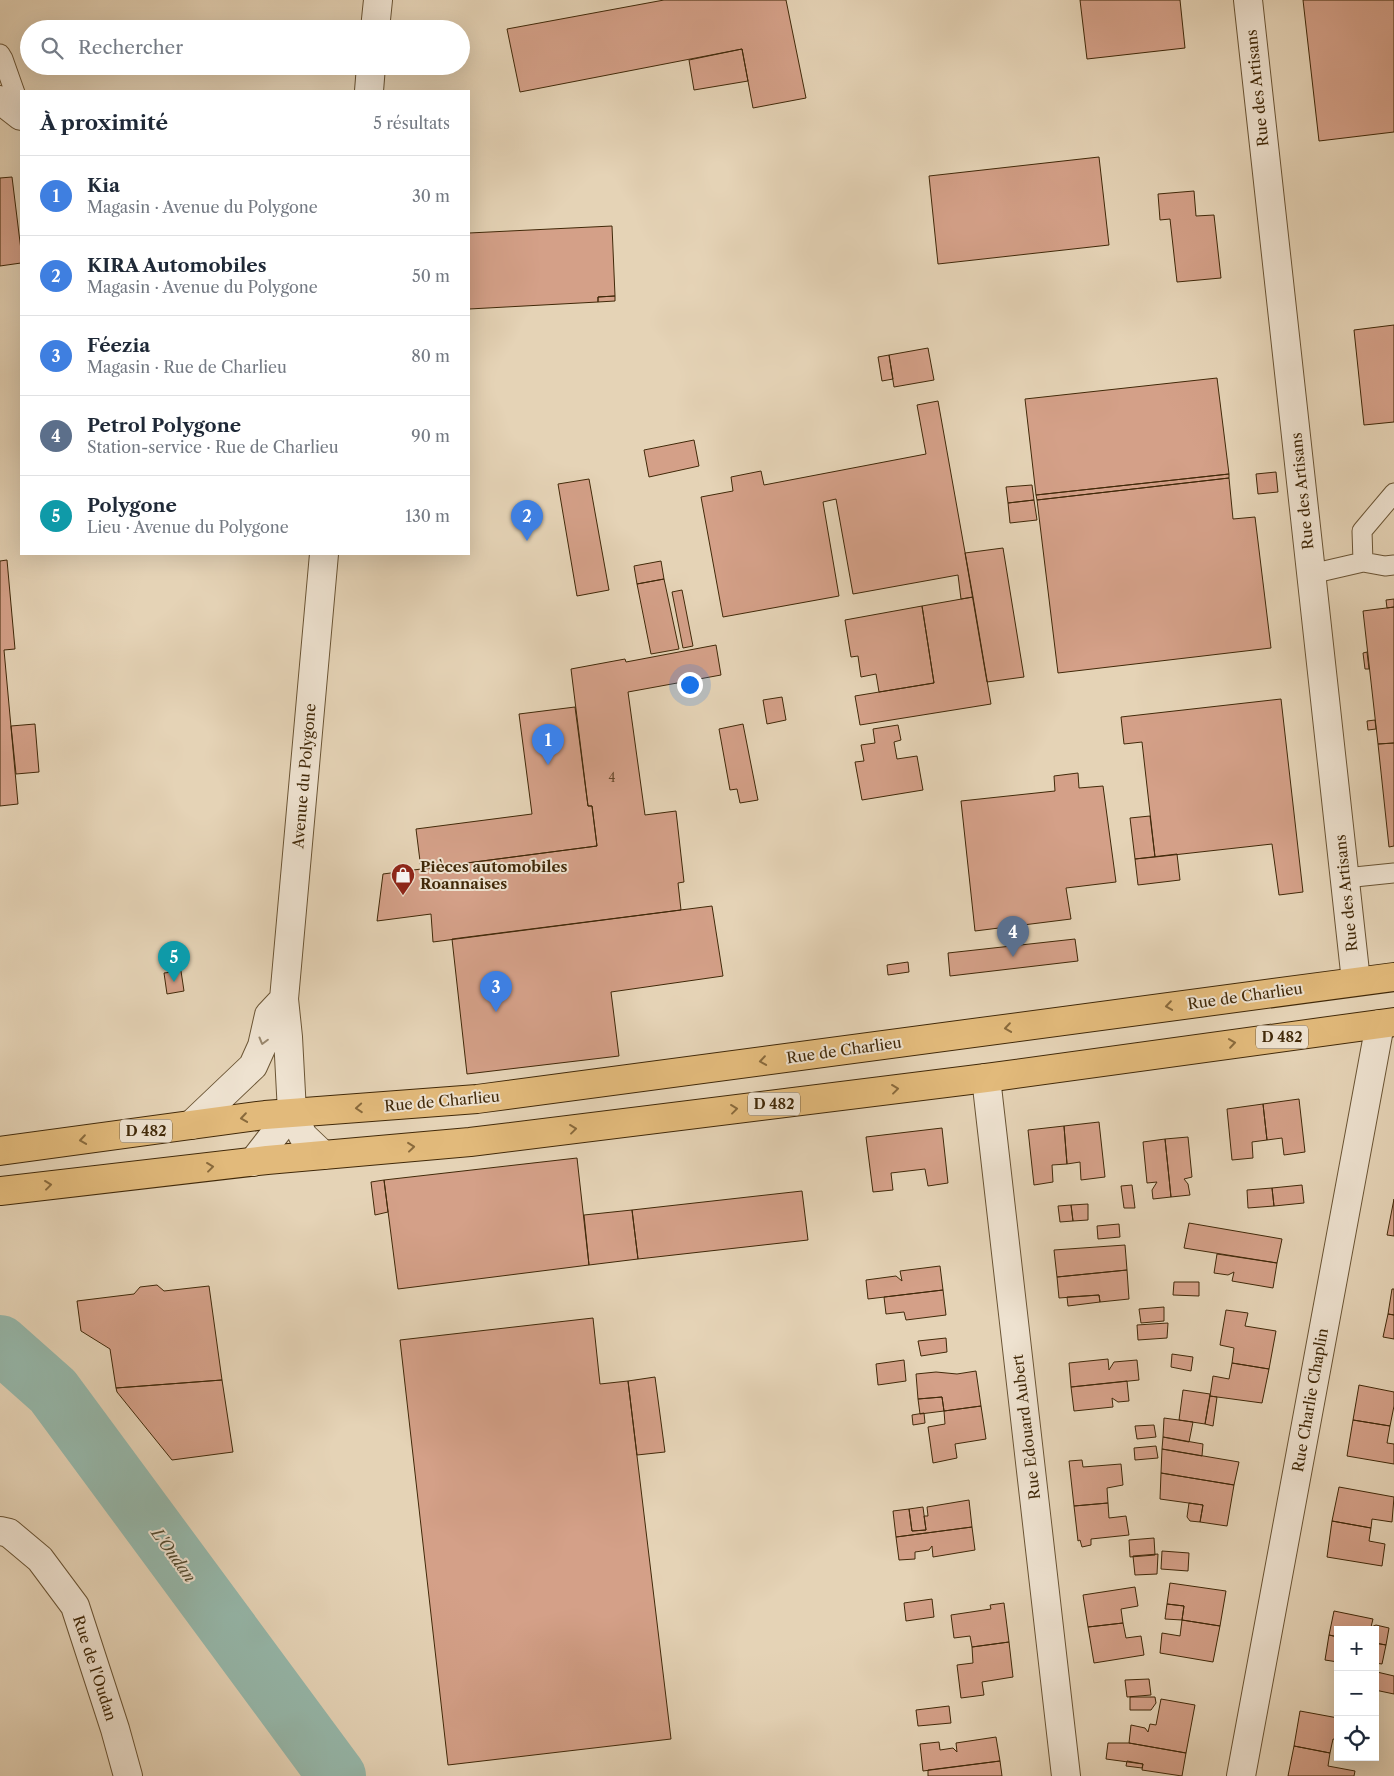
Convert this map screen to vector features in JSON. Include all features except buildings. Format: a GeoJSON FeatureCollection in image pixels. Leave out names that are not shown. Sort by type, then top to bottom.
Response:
{"type":"FeatureCollection","features":[{"type":"Feature","properties":{"kind":"main road","name":"Rue de Charlieu"},"geometry":{"type":"LineString","coordinates":[[0,1151],[292,1112],[477,1099],[1394,977]]}},
{"type":"Feature","properties":{"kind":"main road","name":"D 482"},"geometry":{"type":"LineString","coordinates":[[0,1191],[253,1162],[470,1142],[986,1078],[1387,1023]]}},
{"type":"Feature","properties":{"kind":"street"},"geometry":{"type":"LineString","coordinates":[[376,20],[378,0]]}},
{"type":"Feature","properties":{"kind":"street","name":"Rue des Artisans"},"geometry":{"type":"LineString","coordinates":[[1248,0],[1356,981]]}},
{"type":"Feature","properties":{"kind":"street"},"geometry":{"type":"LineString","coordinates":[[369,90],[370,75]]}},
{"type":"Feature","properties":{"kind":"street"},"geometry":{"type":"LineString","coordinates":[[0,100],[20,115]]}},
{"type":"Feature","properties":{"kind":"street","name":"Avenue du Polygone"},"geometry":{"type":"LineString","coordinates":[[292,1112],[284,999],[324,555]]}},
{"type":"Feature","properties":{"kind":"street"},"geometry":{"type":"LineString","coordinates":[[191,1125],[253,1066],[262,1046],[268,1015],[284,999]]}},
{"type":"Feature","properties":{"kind":"street","name":"Rue Charlie Chaplin"},"geometry":{"type":"LineString","coordinates":[[1241,1776],[1387,1023]]}},
{"type":"Feature","properties":{"kind":"street","name":"Rue Edouard Aubert"},"geometry":{"type":"LineString","coordinates":[[986,1078],[1066,1776]]}},
{"type":"Feature","properties":{"kind":"street"},"geometry":{"type":"LineString","coordinates":[[253,1162],[292,1112],[303,1136],[323,1155]]}},
{"type":"Feature","properties":{"kind":"street","name":"Rue de l'Oudan"},"geometry":{"type":"LineString","coordinates":[[0,1531],[9,1533],[40,1559],[75,1606],[128,1776]]}},
{"type":"Feature","properties":{"kind":"lane"},"geometry":{"type":"LineString","coordinates":[[0,54],[20,107]]}},
{"type":"Feature","properties":{"kind":"lane"},"geometry":{"type":"LineString","coordinates":[[1363,562],[1362,531],[1394,494]]}},
{"type":"Feature","properties":{"kind":"lane"},"geometry":{"type":"LineString","coordinates":[[1311,574],[1363,562],[1384,566],[1394,565]]}},
{"type":"Feature","properties":{"kind":"lane"},"geometry":{"type":"LineString","coordinates":[[1345,878],[1394,873]]}},
{"type":"Feature","properties":{"kind":"waterway","name":"L'Oudan"},"geometry":{"type":"LineString","coordinates":[[0,1344],[53,1391],[337,1776]]}},
{"type":"Feature","properties":{"kind":"place","name":"KIRA Automobiles"},"geometry":{"type":"Point","coordinates":[527,541]}},
{"type":"Feature","properties":{"kind":"place","name":"Kia"},"geometry":{"type":"Point","coordinates":[548,765]}},
{"type":"Feature","properties":{"kind":"place","name":"Pièces automobiles Roannaises"},"geometry":{"type":"Point","coordinates":[403,896]}},
{"type":"Feature","properties":{"kind":"place","name":"Petrol Polygone"},"geometry":{"type":"Point","coordinates":[1013,957]}},
{"type":"Feature","properties":{"kind":"place","name":"Polygone"},"geometry":{"type":"Point","coordinates":[174,982]}},
{"type":"Feature","properties":{"kind":"place","name":"Féezia"},"geometry":{"type":"Point","coordinates":[496,1012]}}]}
